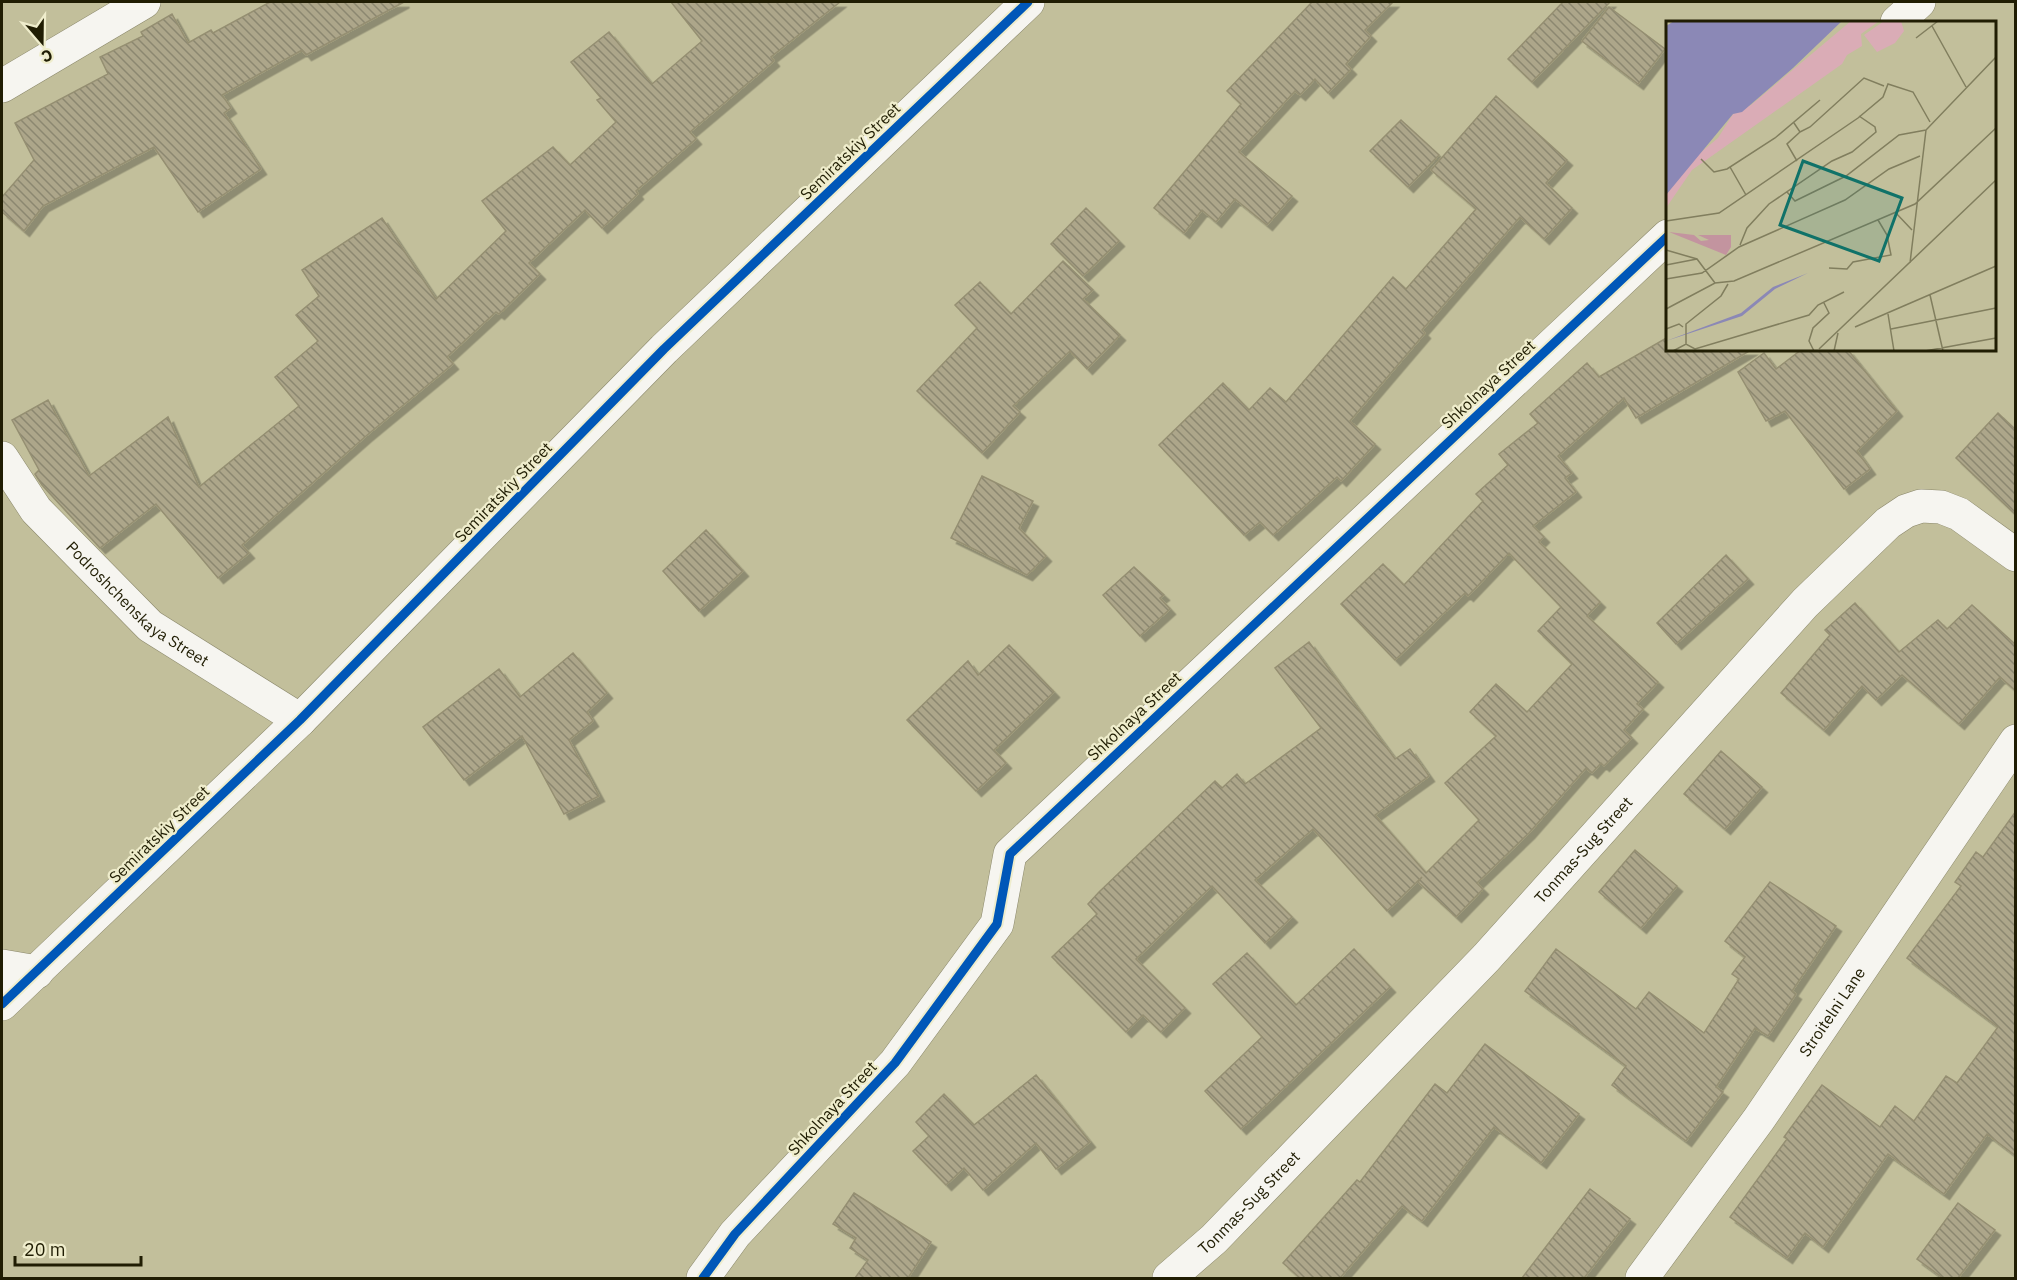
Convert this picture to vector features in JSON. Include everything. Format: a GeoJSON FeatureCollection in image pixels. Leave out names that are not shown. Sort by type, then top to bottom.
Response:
{"type":"FeatureCollection","features":[{"type":"Feature","properties":{"kind":"street"},"geometry":{"type":"LineString","coordinates":[[2,86],[144,2]]}},
{"type":"Feature","properties":{"kind":"street","name":"Semiratskiy Street"},"geometry":{"type":"LineString","coordinates":[[2,1004],[300,720],[664,349],[1028,2]]}},
{"type":"Feature","properties":{"kind":"street"},"geometry":{"type":"LineString","coordinates":[[1898,21],[1919,2]]}},
{"type":"Feature","properties":{"kind":"street","name":"Shkolnaya Street"},"geometry":{"type":"LineString","coordinates":[[703,1278],[735,1234],[895,1063],[997,924],[1010,854],[1666,238]]}},
{"type":"Feature","properties":{"kind":"street","name":"Podroshchenskaya Street"},"geometry":{"type":"LineString","coordinates":[[2,458],[36,510],[150,626],[300,720]]}},
{"type":"Feature","properties":{"kind":"street","name":"Tonmas-Sug Street"},"geometry":{"type":"LineString","coordinates":[[1169,1278],[1214,1239],[1486,958],[1805,603],[1888,523],[1906,511],[1921,506],[1941,507],[1967,519],[2016,555]]}},
{"type":"Feature","properties":{"kind":"street","name":"Stroitelni Lane"},"geometry":{"type":"LineString","coordinates":[[1642,1278],[1759,1119],[2016,741]]}},
{"type":"Feature","properties":{"kind":"street"},"geometry":{"type":"LineString","coordinates":[[2,966],[37,972]]}},
{"type":"Feature","properties":{"kind":"building"},"geometry":{"type":"Polygon","coordinates":[[[270,2],[404,2],[306,55],[302,50],[222,95],[231,108],[224,113],[261,169],[198,212],[154,147],[43,206],[24,231],[2,212],[2,197],[34,160],[15,123],[108,74],[100,57],[143,36],[141,32],[172,14],[188,43],[211,30],[213,33],[270,2]]]}},
{"type":"Feature","properties":{"kind":"building"},"geometry":{"type":"Polygon","coordinates":[[[671,2],[840,2],[771,57],[774,61],[690,132],[696,139],[636,191],[638,194],[602,228],[585,210],[529,263],[540,274],[499,314],[496,312],[447,357],[453,364],[366,436],[242,545],[249,553],[218,578],[156,504],[100,548],[42,485],[35,474],[39,470],[12,420],[48,400],[89,476],[168,417],[199,487],[299,406],[275,377],[318,341],[296,315],[319,296],[302,270],[382,218],[436,299],[506,231],[482,201],[553,147],[570,165],[616,122],[597,100],[601,98],[571,62],[609,32],[652,84],[702,41],[671,2]]]}},
{"type":"Feature","properties":{"kind":"building"},"geometry":{"type":"Polygon","coordinates":[[[1312,2],[1393,2],[1365,30],[1371,36],[1346,64],[1351,69],[1328,93],[1315,79],[1300,95],[1295,91],[1239,152],[1292,196],[1267,225],[1235,199],[1216,222],[1202,210],[1184,233],[1154,208],[1241,104],[1227,91],[1312,2]]]}},
{"type":"Feature","properties":{"kind":"building"},"geometry":{"type":"Polygon","coordinates":[[[1563,2],[1610,2],[1532,82],[1508,59],[1563,2]]]}},
{"type":"Feature","properties":{"kind":"building"},"geometry":{"type":"Polygon","coordinates":[[[1609,7],[1665,49],[1638,84],[1582,41],[1609,7]]]}},
{"type":"Feature","properties":{"kind":"building"},"geometry":{"type":"Polygon","coordinates":[[[1496,96],[1567,160],[1546,183],[1572,208],[1544,239],[1520,217],[1422,330],[1425,333],[1350,421],[1375,444],[1341,481],[1337,477],[1273,535],[1260,522],[1244,535],[1159,445],[1223,383],[1249,410],[1270,388],[1286,402],[1393,277],[1406,289],[1476,209],[1431,170],[1496,96]]]}},
{"type":"Feature","properties":{"kind":"building"},"geometry":{"type":"Polygon","coordinates":[[[1401,120],[1439,155],[1408,187],[1370,151],[1401,120]]]}},
{"type":"Feature","properties":{"kind":"building"},"geometry":{"type":"Polygon","coordinates":[[[1086,208],[1119,241],[1083,276],[1051,244],[1086,208]]]}},
{"type":"Feature","properties":{"kind":"building"},"geometry":{"type":"Polygon","coordinates":[[[1063,261],[1093,290],[1083,299],[1120,335],[1087,369],[1070,351],[1013,406],[1020,412],[982,453],[917,391],[977,328],[955,305],[980,282],[1011,314],[1063,261]]]}},
{"type":"Feature","properties":{"kind":"building"},"geometry":{"type":"Polygon","coordinates":[[[1666,338],[1666,351],[1749,351],[1636,418],[1624,398],[1558,456],[1572,473],[1565,478],[1576,492],[1533,526],[1544,537],[1539,542],[1600,602],[1587,616],[1658,682],[1637,704],[1643,709],[1624,730],[1632,738],[1604,766],[1601,763],[1592,773],[1586,768],[1529,833],[1477,883],[1483,889],[1456,917],[1418,882],[1422,877],[1387,911],[1313,829],[1255,880],[1292,917],[1265,943],[1212,886],[1136,959],[1185,1008],[1161,1032],[1143,1015],[1126,1032],[1052,957],[1097,914],[1088,904],[1099,892],[1215,781],[1222,788],[1237,774],[1245,784],[1321,728],[1275,668],[1309,642],[1395,759],[1410,749],[1429,776],[1375,815],[1426,873],[1479,820],[1445,783],[1496,736],[1470,712],[1496,684],[1527,712],[1572,664],[1538,631],[1561,607],[1509,553],[1468,596],[1465,593],[1395,660],[1341,604],[1383,564],[1404,585],[1483,501],[1476,494],[1508,465],[1499,454],[1538,423],[1530,414],[1587,363],[1599,377],[1666,338]]]}},
{"type":"Feature","properties":{"kind":"building"},"geometry":{"type":"Polygon","coordinates":[[[1800,351],[1849,351],[1897,411],[1857,451],[1870,469],[1844,489],[1785,411],[1766,421],[1738,372],[1764,353],[1776,369],[1800,351]]]}},
{"type":"Feature","properties":{"kind":"building"},"geometry":{"type":"Polygon","coordinates":[[[1998,413],[2016,430],[2016,515],[1956,458],[1998,413]]]}},
{"type":"Feature","properties":{"kind":"building"},"geometry":{"type":"Polygon","coordinates":[[[982,476],[1033,501],[1019,528],[1046,556],[1027,575],[951,538],[982,476]]]}},
{"type":"Feature","properties":{"kind":"building"},"geometry":{"type":"Polygon","coordinates":[[[706,530],[743,571],[699,611],[663,571],[706,530]]]}},
{"type":"Feature","properties":{"kind":"building"},"geometry":{"type":"Polygon","coordinates":[[[1726,555],[1748,579],[1676,644],[1657,623],[1726,555]]]}},
{"type":"Feature","properties":{"kind":"building"},"geometry":{"type":"Polygon","coordinates":[[[1134,567],[1164,595],[1160,598],[1170,609],[1140,636],[1103,595],[1134,567]]]}},
{"type":"Feature","properties":{"kind":"building"},"geometry":{"type":"Polygon","coordinates":[[[1855,603],[1899,652],[1938,620],[1947,629],[1972,605],[2016,645],[2016,691],[2000,677],[1959,724],[1902,675],[1876,700],[1862,686],[1824,730],[1781,693],[1830,635],[1825,630],[1855,603]]]}},
{"type":"Feature","properties":{"kind":"building"},"geometry":{"type":"Polygon","coordinates":[[[1009,645],[1054,692],[994,750],[1006,763],[976,791],[907,720],[968,661],[978,675],[1009,645]]]}},
{"type":"Feature","properties":{"kind":"building"},"geometry":{"type":"Polygon","coordinates":[[[573,653],[607,693],[587,712],[593,721],[569,740],[599,796],[564,814],[522,736],[464,780],[423,727],[499,669],[520,697],[573,653]]]}},
{"type":"Feature","properties":{"kind":"building"},"geometry":{"type":"Polygon","coordinates":[[[1721,751],[1762,787],[1725,829],[1684,794],[1721,751]]]}},
{"type":"Feature","properties":{"kind":"building"},"geometry":{"type":"Polygon","coordinates":[[[2016,811],[2016,1156],[1987,1134],[1944,1194],[1888,1154],[1823,1247],[1805,1233],[1787,1258],[1730,1217],[1787,1139],[1784,1137],[1822,1085],[1880,1127],[1895,1106],[1914,1121],[1946,1076],[1957,1083],[1998,1027],[1907,958],[1961,886],[1955,882],[1976,852],[1983,857],[2016,811]]]}},
{"type":"Feature","properties":{"kind":"building"},"geometry":{"type":"Polygon","coordinates":[[[1635,850],[1677,886],[1641,928],[1599,892],[1635,850]]]}},
{"type":"Feature","properties":{"kind":"building"},"geometry":{"type":"Polygon","coordinates":[[[1770,882],[1836,926],[1792,991],[1796,994],[1768,1036],[1755,1028],[1716,1087],[1723,1092],[1686,1141],[1612,1085],[1626,1066],[1525,991],[1556,949],[1636,1009],[1649,992],[1704,1033],[1739,979],[1732,974],[1745,957],[1725,941],[1770,882]]]}},
{"type":"Feature","properties":{"kind":"building"},"geometry":{"type":"Polygon","coordinates":[[[1354,949],[1390,987],[1241,1129],[1205,1091],[1262,1037],[1213,984],[1247,953],[1296,1005],[1354,949]]]}},
{"type":"Feature","properties":{"kind":"building"},"geometry":{"type":"Polygon","coordinates":[[[1485,1044],[1579,1114],[1541,1163],[1494,1127],[1422,1221],[1402,1206],[1340,1278],[1300,1278],[1283,1263],[1357,1180],[1360,1182],[1435,1084],[1447,1093],[1485,1044]]]}},
{"type":"Feature","properties":{"kind":"building"},"geometry":{"type":"Polygon","coordinates":[[[1036,1075],[1090,1142],[1056,1169],[1036,1143],[983,1190],[964,1168],[946,1185],[913,1151],[929,1136],[916,1122],[944,1094],[974,1125],[1036,1075]]]}},
{"type":"Feature","properties":{"kind":"building"},"geometry":{"type":"Polygon","coordinates":[[[1590,1189],[1630,1219],[1584,1278],[1522,1278],[1590,1189]]]}},
{"type":"Feature","properties":{"kind":"building"},"geometry":{"type":"Polygon","coordinates":[[[854,1193],[931,1242],[908,1278],[855,1278],[868,1260],[850,1248],[856,1238],[833,1224],[854,1193]]]}},
{"type":"Feature","properties":{"kind":"building"},"geometry":{"type":"Polygon","coordinates":[[[1958,1203],[1995,1230],[1958,1278],[1943,1278],[1917,1259],[1958,1203]]]}},
{"type":"Feature","properties":{"kind":"cycle path"},"geometry":{"type":"LineString","coordinates":[[2,1004],[300,720],[664,349],[1028,2]]}},
{"type":"Feature","properties":{"kind":"cycle path"},"geometry":{"type":"LineString","coordinates":[[703,1278],[735,1234],[895,1063],[997,924],[1010,854],[1666,238]]}}]}
